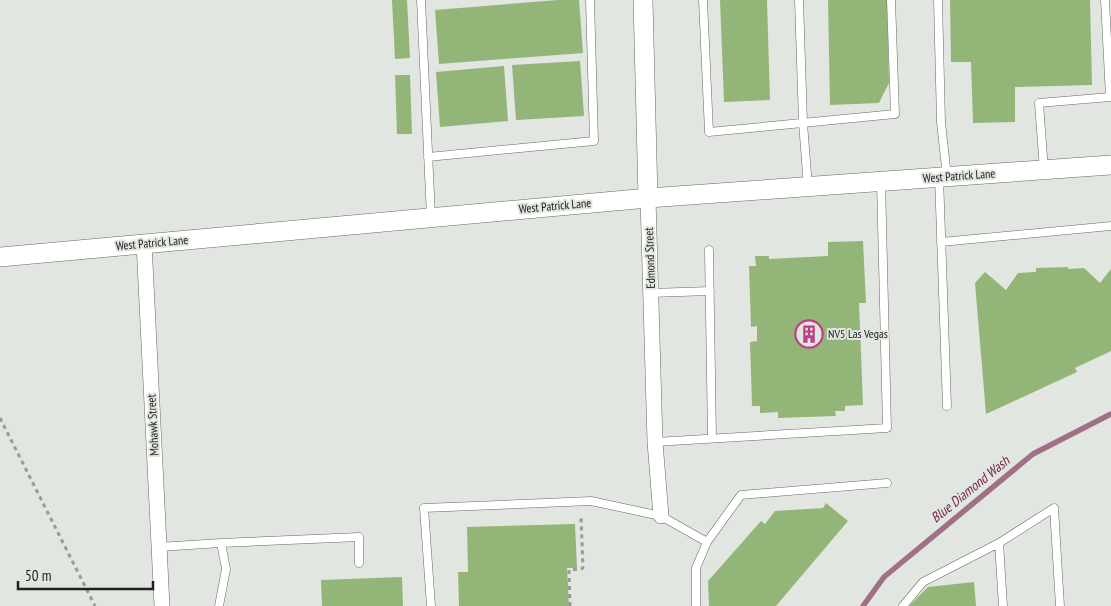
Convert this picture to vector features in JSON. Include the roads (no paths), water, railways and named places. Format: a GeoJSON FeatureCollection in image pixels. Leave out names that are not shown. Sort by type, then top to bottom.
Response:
{"type":"FeatureCollection","features":[{"type":"Feature","properties":{"kind":"street","name":"Edmond Street"},"geometry":{"type":"LineString","coordinates":[[643,0],[655,442],[661,516]]}},
{"type":"Feature","properties":{"kind":"street","name":"West Patrick Lane"},"geometry":{"type":"LineString","coordinates":[[0,257],[648,198],[1111,165]]}},
{"type":"Feature","properties":{"kind":"street","name":"Mohawk Street"},"geometry":{"type":"LineString","coordinates":[[144,243],[162,606]]}},
{"type":"Feature","properties":{"kind":"lane"},"geometry":{"type":"LineString","coordinates":[[421,0],[431,218]]}},
{"type":"Feature","properties":{"kind":"lane"},"geometry":{"type":"LineString","coordinates":[[428,157],[594,141],[590,0]]}},
{"type":"Feature","properties":{"kind":"lane"},"geometry":{"type":"LineString","coordinates":[[703,0],[709,132],[895,114],[892,0]]}},
{"type":"Feature","properties":{"kind":"lane"},"geometry":{"type":"LineString","coordinates":[[800,0],[803,123],[808,187]]}},
{"type":"Feature","properties":{"kind":"lane"},"geometry":{"type":"LineString","coordinates":[[938,0],[943,177],[941,242],[947,406]]}},
{"type":"Feature","properties":{"kind":"lane"},"geometry":{"type":"LineString","coordinates":[[1044,170],[1039,103],[1110,97],[1106,0]]}},
{"type":"Feature","properties":{"kind":"lane"},"geometry":{"type":"LineString","coordinates":[[655,442],[887,428],[880,182]]}},
{"type":"Feature","properties":{"kind":"lane"},"geometry":{"type":"LineString","coordinates":[[941,242],[1111,226]]}},
{"type":"Feature","properties":{"kind":"lane"},"geometry":{"type":"LineString","coordinates":[[709,250],[712,438]]}},
{"type":"Feature","properties":{"kind":"lane"},"geometry":{"type":"LineString","coordinates":[[651,293],[710,291]]}},
{"type":"Feature","properties":{"kind":"lane"},"geometry":{"type":"LineString","coordinates":[[696,606],[696,568],[707,542],[741,495],[887,483]]}},
{"type":"Feature","properties":{"kind":"lane"},"geometry":{"type":"LineString","coordinates":[[431,606],[424,508],[592,501],[661,516],[707,542]]}},
{"type":"Feature","properties":{"kind":"lane"},"geometry":{"type":"LineString","coordinates":[[903,606],[923,582],[999,543],[1054,508],[1060,606]]}},
{"type":"Feature","properties":{"kind":"lane"},"geometry":{"type":"LineString","coordinates":[[159,547],[359,537],[360,563]]}},
{"type":"Feature","properties":{"kind":"lane"},"geometry":{"type":"LineString","coordinates":[[218,606],[226,569],[221,543]]}},
{"type":"Feature","properties":{"kind":"lane"},"geometry":{"type":"LineString","coordinates":[[999,543],[1003,606]]}},
{"type":"Feature","properties":{"kind":"waterway","name":"Blue Diamond Wash"},"geometry":{"type":"LineString","coordinates":[[863,606],[884,577],[1033,454],[1111,414]]}},
{"type":"Feature","properties":{"kind":"place","name":"NV5 Las Vegas"},"geometry":{"type":"Point","coordinates":[809,334]}}]}
